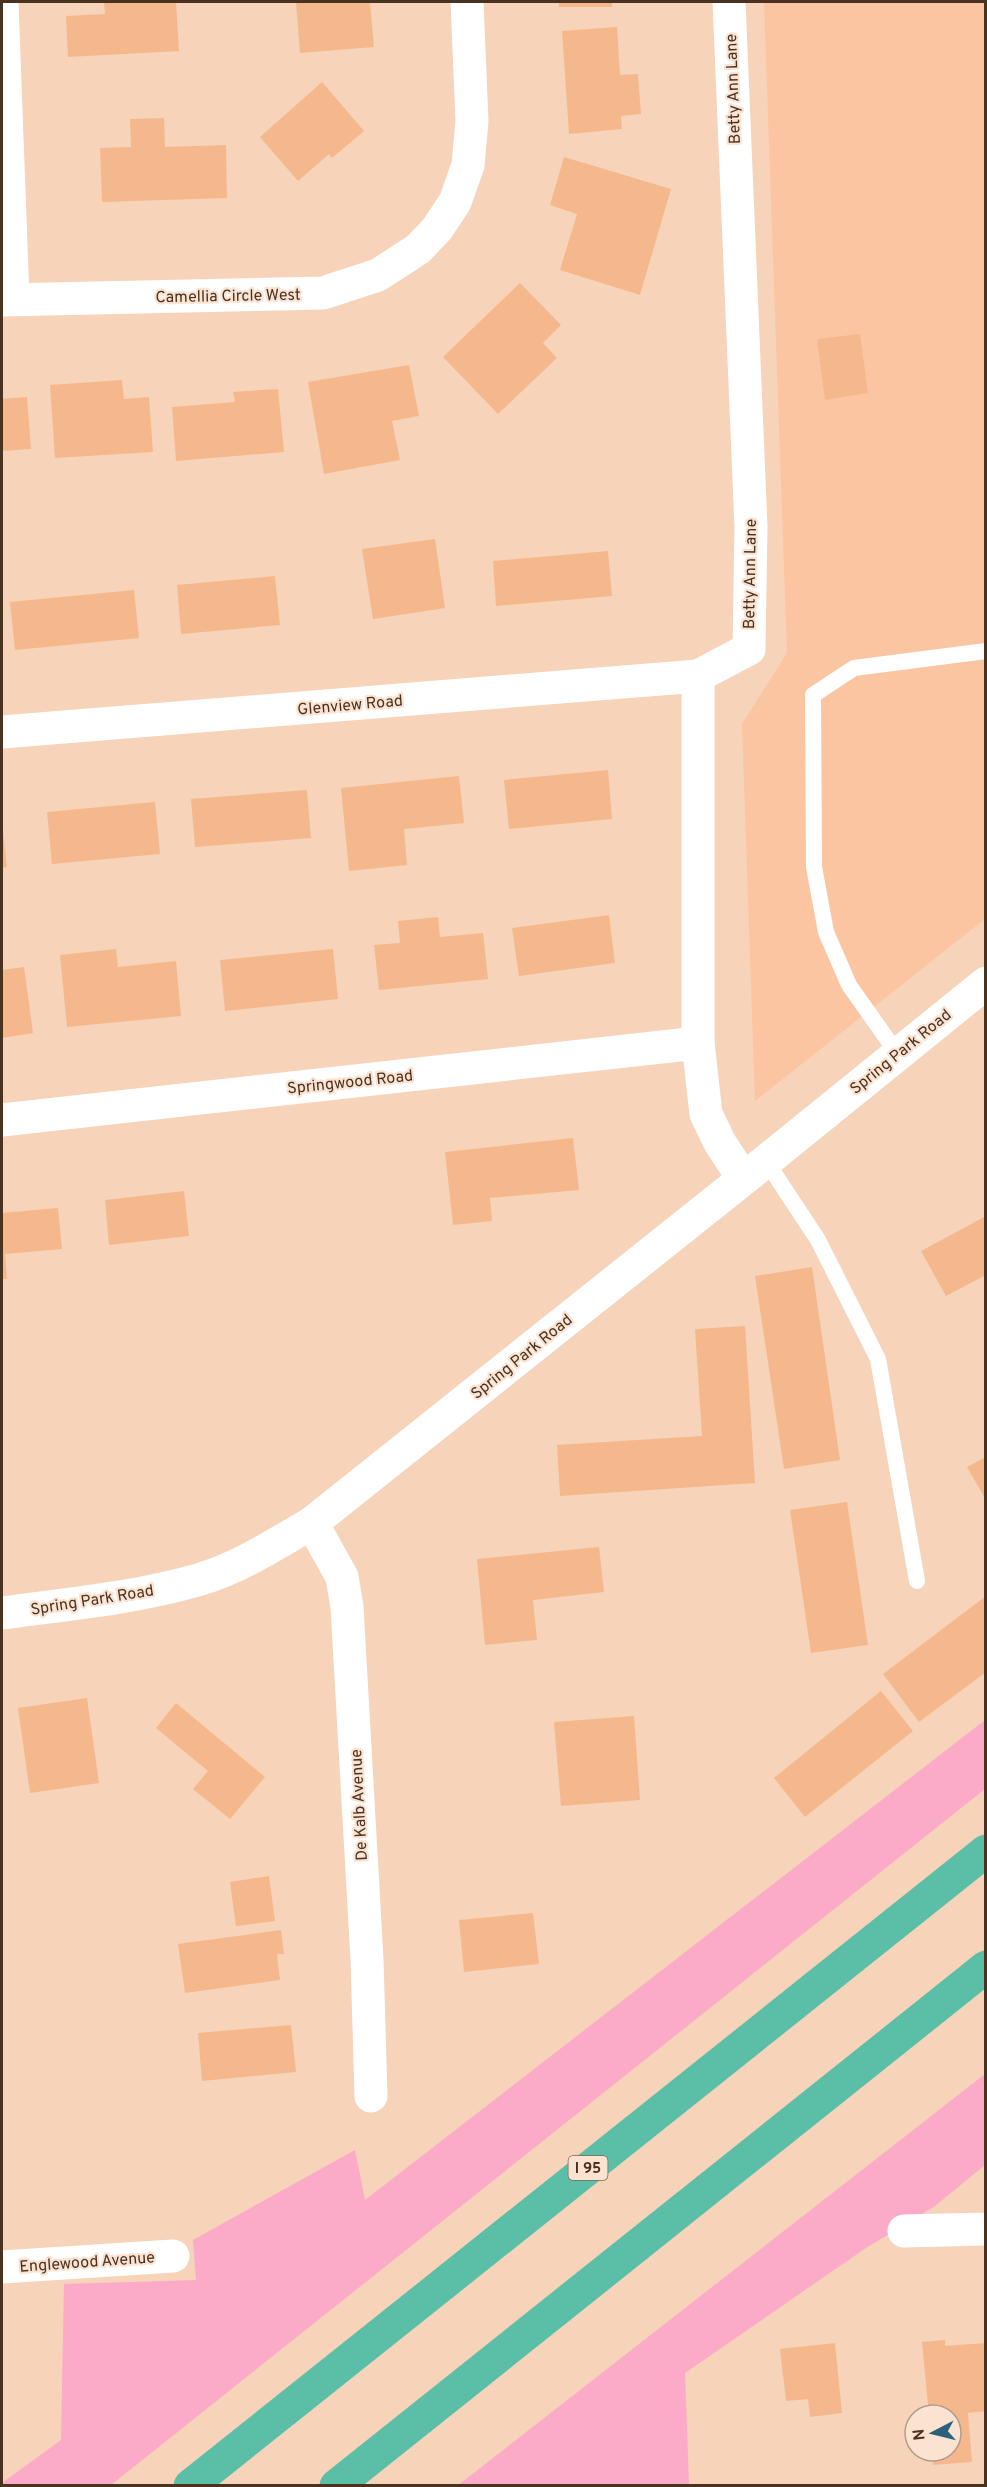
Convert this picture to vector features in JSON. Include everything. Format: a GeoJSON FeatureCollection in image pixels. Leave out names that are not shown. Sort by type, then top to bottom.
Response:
{"type":"FeatureCollection","features":[{"type":"Feature","properties":{"kind":"highway","name":"I 95"},"geometry":{"type":"LineString","coordinates":[[190,2486],[986,1851]]}},
{"type":"Feature","properties":{"kind":"highway"},"geometry":{"type":"LineString","coordinates":[[336,2486],[986,1967]]}},
{"type":"Feature","properties":{"kind":"street"},"geometry":{"type":"LineString","coordinates":[[2,2],[7,299]]}},
{"type":"Feature","properties":{"kind":"street","name":"Camellia Circle West"},"geometry":{"type":"LineString","coordinates":[[7,299],[323,292],[378,275],[418,249],[437,229],[455,202],[468,165],[472,121],[467,2]]}},
{"type":"Feature","properties":{"kind":"street","name":"Betty Ann Lane"},"geometry":{"type":"LineString","coordinates":[[698,676],[749,649],[751,527],[729,2]]}},
{"type":"Feature","properties":{"kind":"street"},"geometry":{"type":"LineString","coordinates":[[698,676],[698,1043],[706,1114],[720,1143],[755,1170]]}},
{"type":"Feature","properties":{"kind":"street","name":"Glenview Road"},"geometry":{"type":"LineString","coordinates":[[2,732],[698,676]]}},
{"type":"Feature","properties":{"kind":"street","name":"Spring Park Road"},"geometry":{"type":"LineString","coordinates":[[2,1613],[139,1593],[203,1579],[255,1556],[312,1523],[986,983]]}},
{"type":"Feature","properties":{"kind":"street","name":"Springwood Road"},"geometry":{"type":"LineString","coordinates":[[2,1120],[698,1043]]}},
{"type":"Feature","properties":{"kind":"street","name":"De Kalb Avenue"},"geometry":{"type":"LineString","coordinates":[[312,1523],[342,1576],[347,1607],[367,1959],[371,2096]]}},
{"type":"Feature","properties":{"kind":"street"},"geometry":{"type":"LineString","coordinates":[[904,2231],[986,2229]]}},
{"type":"Feature","properties":{"kind":"street","name":"Englewood Avenue"},"geometry":{"type":"LineString","coordinates":[[2,2267],[173,2256]]}},
{"type":"Feature","properties":{"kind":"lane"},"geometry":{"type":"LineString","coordinates":[[897,1053],[849,985],[826,932],[814,867],[813,694],[854,668],[986,651]]}},
{"type":"Feature","properties":{"kind":"lane"},"geometry":{"type":"LineString","coordinates":[[755,1170],[818,1240],[878,1359],[917,1581]]}},
{"type":"Feature","properties":{"kind":"shaded area"},"geometry":{"type":"Polygon","coordinates":[[[764,2],[985,2],[985,919],[755,1101],[742,724],[787,653],[764,2]]]}},
{"type":"Feature","properties":{"kind":"shaded area"},"geometry":{"type":"Polygon","coordinates":[[[985,1720],[985,1789],[111,2485],[2,2485],[61,2440],[64,2284],[196,2280],[193,2240],[355,2150],[365,2200],[985,1720]]]}},
{"type":"Feature","properties":{"kind":"shaded area"},"geometry":{"type":"Polygon","coordinates":[[[985,2074],[985,2165],[935,2206],[866,2248],[685,2373],[689,2485],[457,2486],[985,2074]]]}},
{"type":"Feature","properties":{"kind":"building"},"geometry":{"type":"Polygon","coordinates":[[[104,2],[176,2],[179,51],[68,57],[66,16],[105,14],[104,2]]]}},
{"type":"Feature","properties":{"kind":"building"},"geometry":{"type":"Polygon","coordinates":[[[296,2],[370,2],[374,47],[300,53],[296,2]]]}},
{"type":"Feature","properties":{"kind":"building"},"geometry":{"type":"Polygon","coordinates":[[[559,2],[612,2],[612,7],[559,7],[559,2]]]}},
{"type":"Feature","properties":{"kind":"building"},"geometry":{"type":"Polygon","coordinates":[[[617,27],[620,75],[638,74],[641,114],[621,116],[622,129],[569,134],[562,31],[617,27]]]}},
{"type":"Feature","properties":{"kind":"building"},"geometry":{"type":"Polygon","coordinates":[[[322,82],[364,131],[332,158],[329,154],[298,181],[260,137],[322,82]]]}},
{"type":"Feature","properties":{"kind":"building"},"geometry":{"type":"Polygon","coordinates":[[[164,118],[165,147],[226,145],[227,198],[102,202],[100,148],[131,147],[130,119],[164,118]]]}},
{"type":"Feature","properties":{"kind":"building"},"geometry":{"type":"Polygon","coordinates":[[[564,157],[671,189],[640,295],[560,270],[577,214],[550,205],[564,157]]]}},
{"type":"Feature","properties":{"kind":"building"},"geometry":{"type":"Polygon","coordinates":[[[520,283],[561,325],[543,343],[557,358],[498,414],[443,357],[520,283]]]}},
{"type":"Feature","properties":{"kind":"building"},"geometry":{"type":"Polygon","coordinates":[[[860,334],[868,393],[825,400],[817,339],[860,334]]]}},
{"type":"Feature","properties":{"kind":"building"},"geometry":{"type":"Polygon","coordinates":[[[409,365],[419,416],[392,421],[400,460],[324,474],[308,382],[409,365]]]}},
{"type":"Feature","properties":{"kind":"building"},"geometry":{"type":"Polygon","coordinates":[[[122,380],[124,399],[149,397],[153,452],[55,458],[50,385],[122,380]]]}},
{"type":"Feature","properties":{"kind":"building"},"geometry":{"type":"Polygon","coordinates":[[[278,389],[284,452],[176,461],[172,407],[235,402],[233,392],[278,389]]]}},
{"type":"Feature","properties":{"kind":"building"},"geometry":{"type":"Polygon","coordinates":[[[27,397],[31,449],[2,451],[2,399],[27,397]]]}},
{"type":"Feature","properties":{"kind":"building"},"geometry":{"type":"Polygon","coordinates":[[[435,539],[445,608],[373,619],[362,549],[435,539]]]}},
{"type":"Feature","properties":{"kind":"building"},"geometry":{"type":"Polygon","coordinates":[[[608,551],[612,596],[496,606],[493,561],[608,551]]]}},
{"type":"Feature","properties":{"kind":"building"},"geometry":{"type":"Polygon","coordinates":[[[275,576],[280,625],[181,634],[177,585],[275,576]]]}},
{"type":"Feature","properties":{"kind":"building"},"geometry":{"type":"Polygon","coordinates":[[[134,590],[139,638],[15,650],[10,602],[134,590]]]}},
{"type":"Feature","properties":{"kind":"building"},"geometry":{"type":"Polygon","coordinates":[[[608,770],[612,819],[509,829],[504,780],[608,770]]]}},
{"type":"Feature","properties":{"kind":"building"},"geometry":{"type":"Polygon","coordinates":[[[459,776],[464,823],[404,829],[407,865],[349,871],[341,788],[459,776]]]}},
{"type":"Feature","properties":{"kind":"building"},"geometry":{"type":"Polygon","coordinates":[[[307,790],[311,838],[195,847],[191,799],[307,790]]]}},
{"type":"Feature","properties":{"kind":"building"},"geometry":{"type":"Polygon","coordinates":[[[155,802],[160,854],[52,864],[47,812],[155,802]]]}},
{"type":"Feature","properties":{"kind":"building"},"geometry":{"type":"Polygon","coordinates":[[[2,822],[7,867],[2,868],[2,822]]]}},
{"type":"Feature","properties":{"kind":"building"},"geometry":{"type":"Polygon","coordinates":[[[609,915],[615,963],[519,976],[512,928],[609,915]]]}},
{"type":"Feature","properties":{"kind":"building"},"geometry":{"type":"Polygon","coordinates":[[[438,917],[440,937],[483,933],[488,979],[379,990],[374,945],[400,943],[398,921],[438,917]]]}},
{"type":"Feature","properties":{"kind":"building"},"geometry":{"type":"Polygon","coordinates":[[[116,949],[118,967],[176,961],[181,1016],[67,1027],[60,955],[116,949]]]}},
{"type":"Feature","properties":{"kind":"building"},"geometry":{"type":"Polygon","coordinates":[[[333,949],[338,999],[225,1011],[220,960],[333,949]]]}},
{"type":"Feature","properties":{"kind":"building"},"geometry":{"type":"Polygon","coordinates":[[[24,967],[33,1033],[2,1038],[2,970],[24,967]]]}},
{"type":"Feature","properties":{"kind":"building"},"geometry":{"type":"Polygon","coordinates":[[[573,1138],[579,1190],[490,1198],[492,1221],[453,1225],[445,1152],[573,1138]]]}},
{"type":"Feature","properties":{"kind":"building"},"geometry":{"type":"Polygon","coordinates":[[[184,1191],[189,1236],[109,1245],[105,1200],[184,1191]]]}},
{"type":"Feature","properties":{"kind":"building"},"geometry":{"type":"Polygon","coordinates":[[[58,1208],[62,1249],[5,1254],[7,1279],[2,1279],[2,1213],[58,1208]]]}},
{"type":"Feature","properties":{"kind":"building"},"geometry":{"type":"Polygon","coordinates":[[[986,1216],[986,1275],[946,1296],[921,1251],[986,1216]]]}},
{"type":"Feature","properties":{"kind":"building"},"geometry":{"type":"Polygon","coordinates":[[[812,1267],[840,1460],[784,1469],[755,1276],[812,1267]]]}},
{"type":"Feature","properties":{"kind":"building"},"geometry":{"type":"Polygon","coordinates":[[[745,1326],[755,1483],[560,1496],[557,1445],[702,1436],[695,1329],[745,1326]]]}},
{"type":"Feature","properties":{"kind":"building"},"geometry":{"type":"Polygon","coordinates":[[[986,1457],[986,1500],[967,1467],[986,1457]]]}},
{"type":"Feature","properties":{"kind":"building"},"geometry":{"type":"Polygon","coordinates":[[[847,1502],[868,1645],[811,1653],[790,1510],[847,1502]]]}},
{"type":"Feature","properties":{"kind":"building"},"geometry":{"type":"Polygon","coordinates":[[[599,1547],[604,1592],[533,1600],[537,1640],[485,1645],[477,1559],[599,1547]]]}},
{"type":"Feature","properties":{"kind":"building"},"geometry":{"type":"Polygon","coordinates":[[[986,1596],[986,1672],[919,1722],[883,1674],[986,1596]]]}},
{"type":"Feature","properties":{"kind":"building"},"geometry":{"type":"Polygon","coordinates":[[[881,1691],[913,1731],[805,1817],[774,1778],[881,1691]]]}},
{"type":"Feature","properties":{"kind":"building"},"geometry":{"type":"Polygon","coordinates":[[[87,1698],[99,1783],[30,1793],[18,1708],[87,1698]]]}},
{"type":"Feature","properties":{"kind":"building"},"geometry":{"type":"Polygon","coordinates":[[[176,1703],[265,1777],[230,1819],[193,1789],[208,1771],[156,1728],[176,1703]]]}},
{"type":"Feature","properties":{"kind":"building"},"geometry":{"type":"Polygon","coordinates":[[[634,1716],[640,1800],[561,1806],[554,1722],[634,1716]]]}},
{"type":"Feature","properties":{"kind":"building"},"geometry":{"type":"Polygon","coordinates":[[[269,1876],[275,1921],[236,1926],[230,1882],[269,1876]]]}},
{"type":"Feature","properties":{"kind":"building"},"geometry":{"type":"Polygon","coordinates":[[[533,1913],[539,1964],[464,1972],[459,1920],[533,1913]]]}},
{"type":"Feature","properties":{"kind":"building"},"geometry":{"type":"Polygon","coordinates":[[[281,1930],[284,1954],[277,1954],[280,1980],[185,1993],[178,1944],[281,1930]]]}},
{"type":"Feature","properties":{"kind":"building"},"geometry":{"type":"Polygon","coordinates":[[[291,2025],[296,2072],[202,2081],[198,2033],[291,2025]]]}},
{"type":"Feature","properties":{"kind":"building"},"geometry":{"type":"Polygon","coordinates":[[[945,2340],[945,2346],[986,2343],[986,2411],[968,2413],[972,2462],[963,2463],[963,2403],[928,2403],[922,2342],[945,2340]]]}},
{"type":"Feature","properties":{"kind":"building"},"geometry":{"type":"Polygon","coordinates":[[[835,2343],[842,2413],[810,2417],[808,2399],[786,2401],[780,2349],[835,2343]]]}},
{"type":"Feature","properties":{"kind":"building"},"geometry":{"type":"Polygon","coordinates":[[[933,2463],[959,2463],[933,2465],[933,2463]]]}}]}
